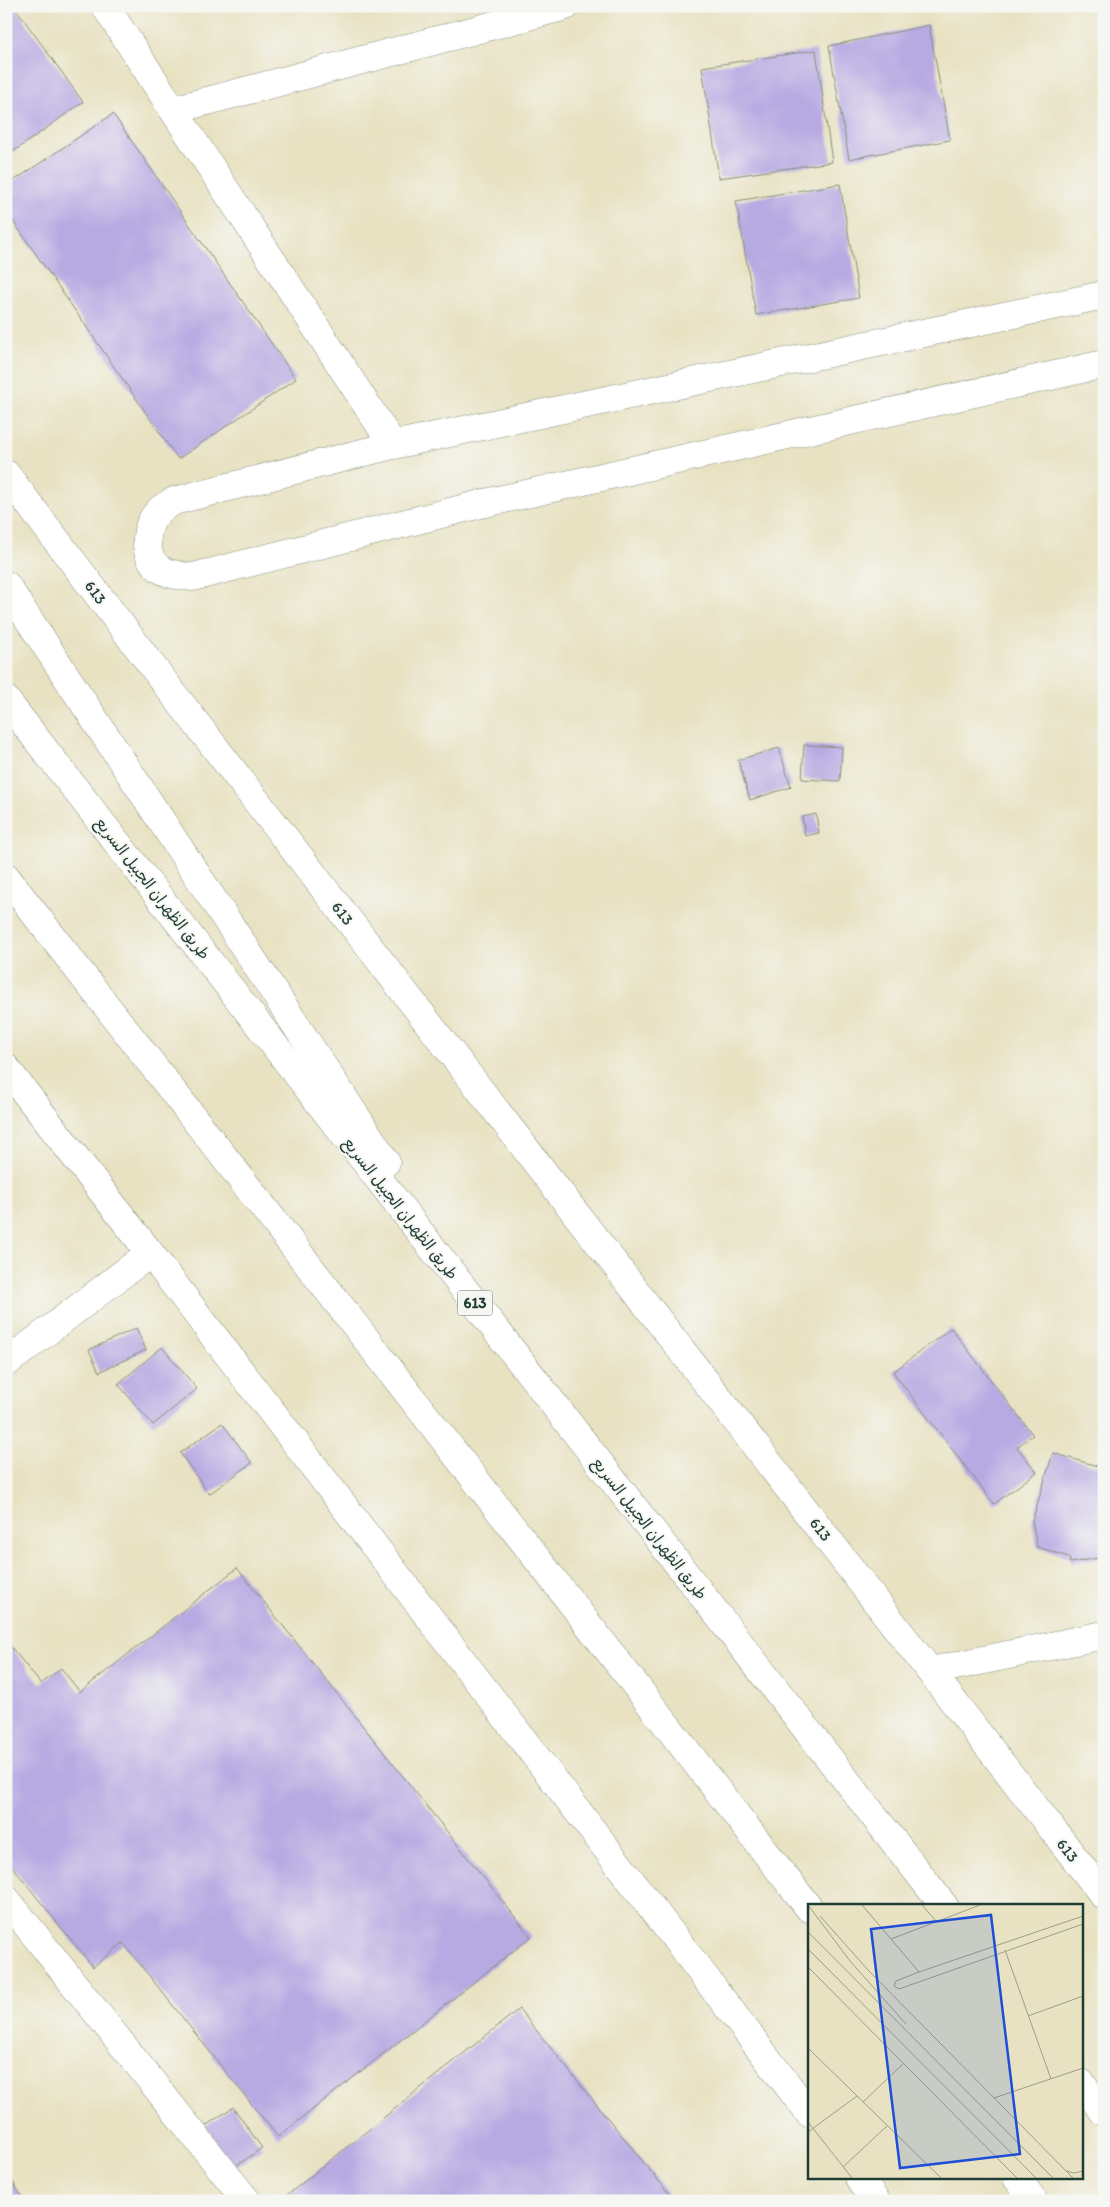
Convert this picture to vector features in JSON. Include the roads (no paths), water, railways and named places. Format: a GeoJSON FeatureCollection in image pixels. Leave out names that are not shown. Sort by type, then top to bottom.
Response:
{"type":"FeatureCollection","features":[{"type":"Feature","properties":{"kind":"main road"},"geometry":{"type":"LineString","coordinates":[[105,6],[394,445]]}},
{"type":"Feature","properties":{"kind":"main road"},"geometry":{"type":"LineString","coordinates":[[173,110],[566,6]]}},
{"type":"Feature","properties":{"kind":"main road"},"geometry":{"type":"LineString","coordinates":[[1104,295],[394,445],[174,501],[158,512],[150,526],[146,542],[150,556],[158,568],[174,575],[193,577],[482,504],[1104,364]]}},
{"type":"Feature","properties":{"kind":"main road","name":"613"},"geometry":{"type":"LineString","coordinates":[[6,474],[178,700],[1104,1896]]}},
{"type":"Feature","properties":{"kind":"main road"},"geometry":{"type":"LineString","coordinates":[[6,585],[500,1335]]}},
{"type":"Feature","properties":{"kind":"main road","name":"طريق الظهران الجبيل السريع"},"geometry":{"type":"LineString","coordinates":[[6,700],[942,1904]]}},
{"type":"Feature","properties":{"kind":"main road"},"geometry":{"type":"LineString","coordinates":[[6,877],[808,1907]]}},
{"type":"Feature","properties":{"kind":"main road"},"geometry":{"type":"LineString","coordinates":[[6,1068],[808,2112]]}},
{"type":"Feature","properties":{"kind":"main road"},"geometry":{"type":"LineString","coordinates":[[6,1363],[150,1253]]}},
{"type":"Feature","properties":{"kind":"main road"},"geometry":{"type":"LineString","coordinates":[[931,1671],[1104,1635]]}},
{"type":"Feature","properties":{"kind":"main road"},"geometry":{"type":"LineString","coordinates":[[6,1899],[247,2201]]}},
{"type":"Feature","properties":{"kind":"main road"},"geometry":{"type":"LineString","coordinates":[[1082,2084],[1104,2112]]}},
{"type":"Feature","properties":{"kind":"main road"},"geometry":{"type":"LineString","coordinates":[[860,2180],[876,2201]]}},
{"type":"Feature","properties":{"kind":"main road"},"geometry":{"type":"LineString","coordinates":[[1018,2180],[1034,2201]]}}]}
